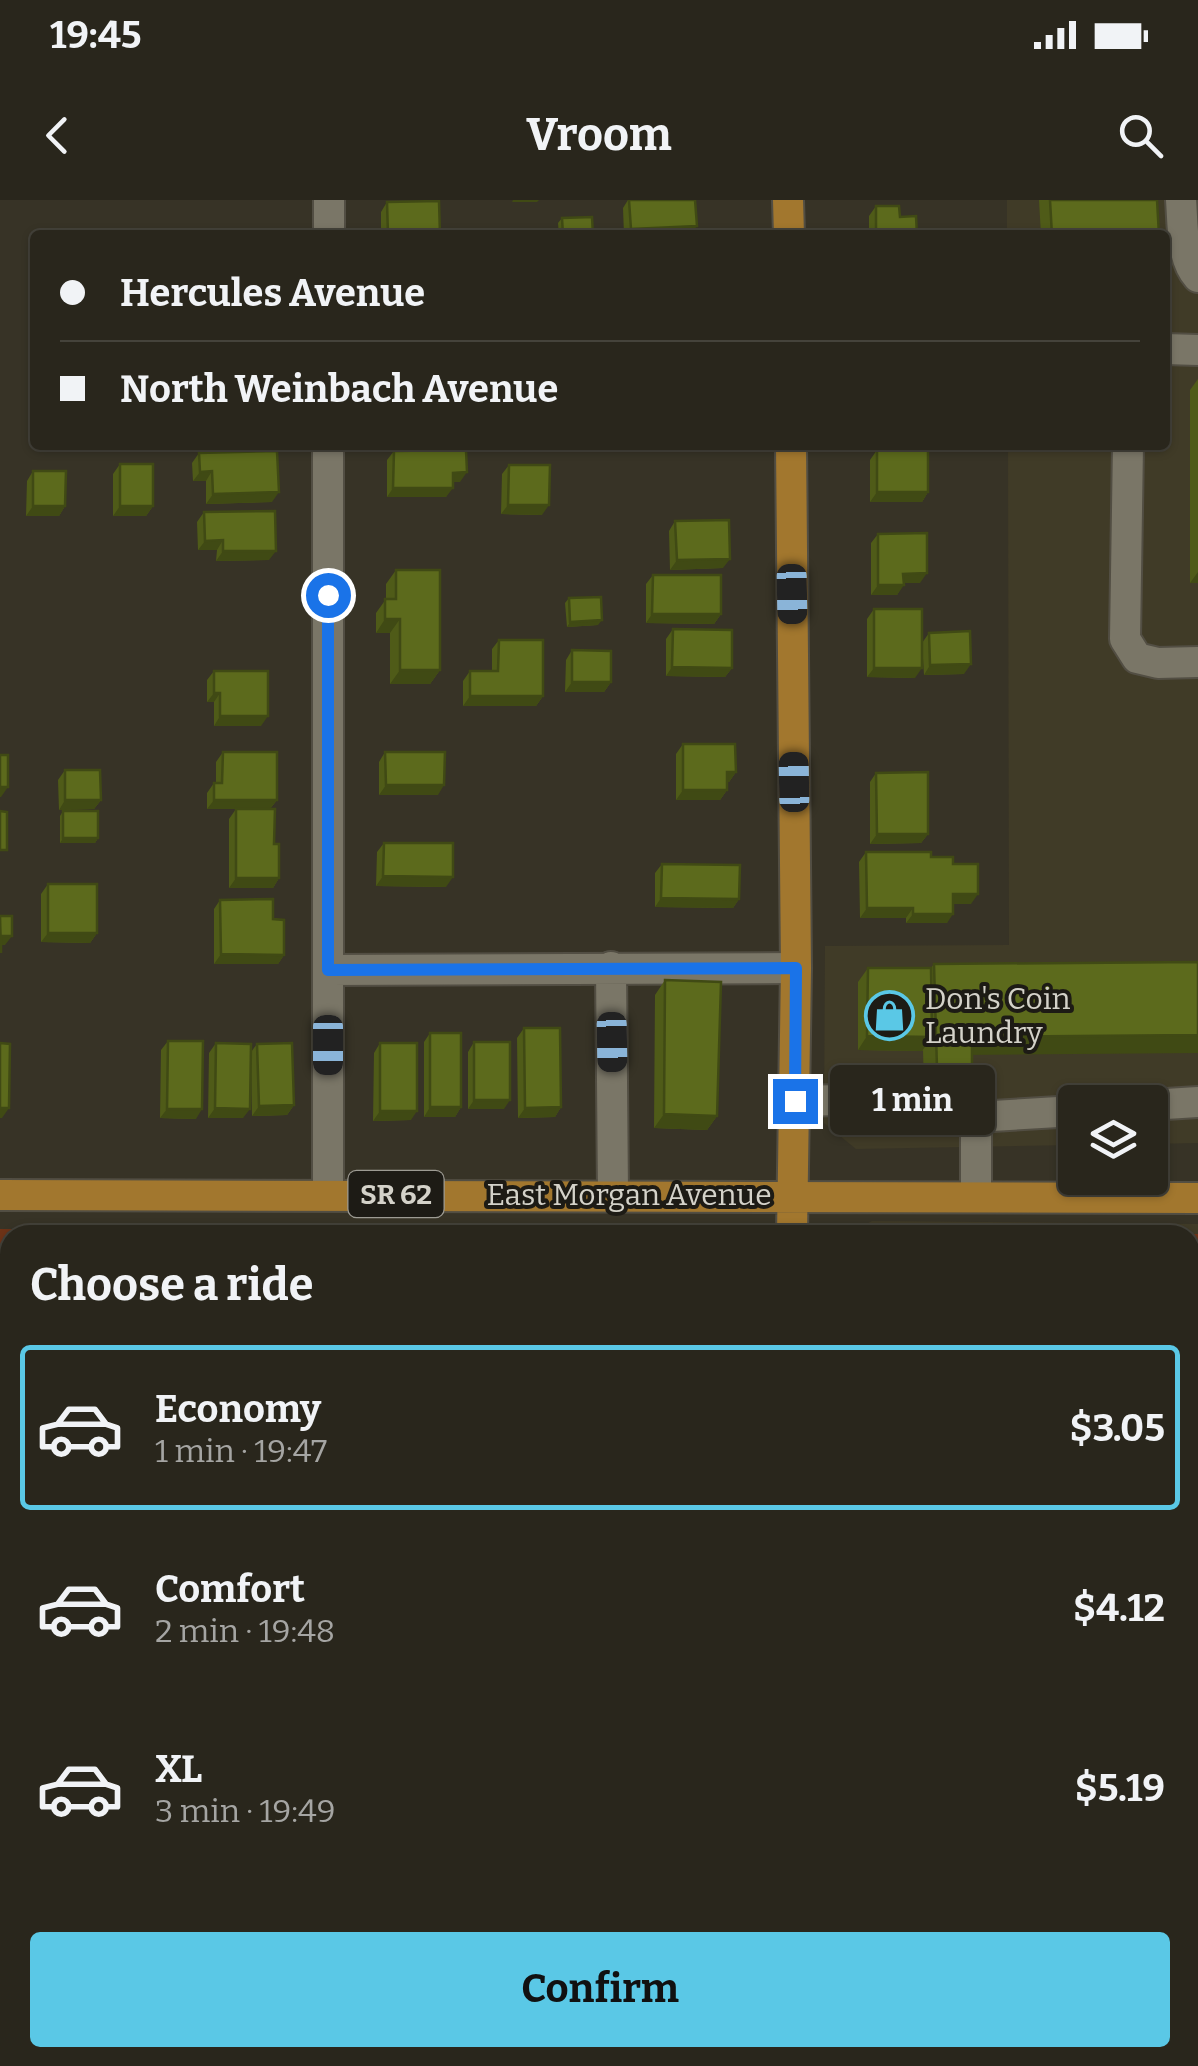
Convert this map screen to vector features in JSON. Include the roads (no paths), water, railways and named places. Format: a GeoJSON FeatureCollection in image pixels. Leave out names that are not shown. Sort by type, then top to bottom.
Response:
{"type":"FeatureCollection","features":[{"type":"Feature","properties":{"kind":"main road"},"geometry":{"type":"LineString","coordinates":[[788,200],[789,230]]}},
{"type":"Feature","properties":{"kind":"main road"},"geometry":{"type":"LineString","coordinates":[[791,450],[796,968],[792,1225]]}},
{"type":"Feature","properties":{"kind":"main road","name":"East Morgan Avenue"},"geometry":{"type":"LineString","coordinates":[[0,1194],[1198,1198]]}},
{"type":"Feature","properties":{"kind":"street"},"geometry":{"type":"LineString","coordinates":[[329,200],[329,230]]}},
{"type":"Feature","properties":{"kind":"street"},"geometry":{"type":"LineString","coordinates":[[1181,200],[1186,250],[1198,277]]}},
{"type":"Feature","properties":{"kind":"street"},"geometry":{"type":"LineString","coordinates":[[1170,349],[1198,350]]}},
{"type":"Feature","properties":{"kind":"street"},"geometry":{"type":"LineString","coordinates":[[328,450],[328,1194]]}},
{"type":"Feature","properties":{"kind":"street"},"geometry":{"type":"LineString","coordinates":[[1128,450],[1125,639],[1137,658],[1158,663],[1198,662]]}},
{"type":"Feature","properties":{"kind":"street"},"geometry":{"type":"LineString","coordinates":[[611,967],[613,1194]]}},
{"type":"Feature","properties":{"kind":"street"},"geometry":{"type":"LineString","coordinates":[[328,970],[796,968]]}},
{"type":"Feature","properties":{"kind":"street"},"geometry":{"type":"LineString","coordinates":[[795,1101],[890,1099],[976,1117],[1058,1112]]}},
{"type":"Feature","properties":{"kind":"street"},"geometry":{"type":"LineString","coordinates":[[1168,1104],[1198,1102]]}},
{"type":"Feature","properties":{"kind":"street"},"geometry":{"type":"LineString","coordinates":[[976,1117],[976,1197]]}},
{"type":"Feature","properties":{"kind":"place","name":"Don's Coin Laundry"},"geometry":{"type":"Point","coordinates":[890,1016]}}]}
